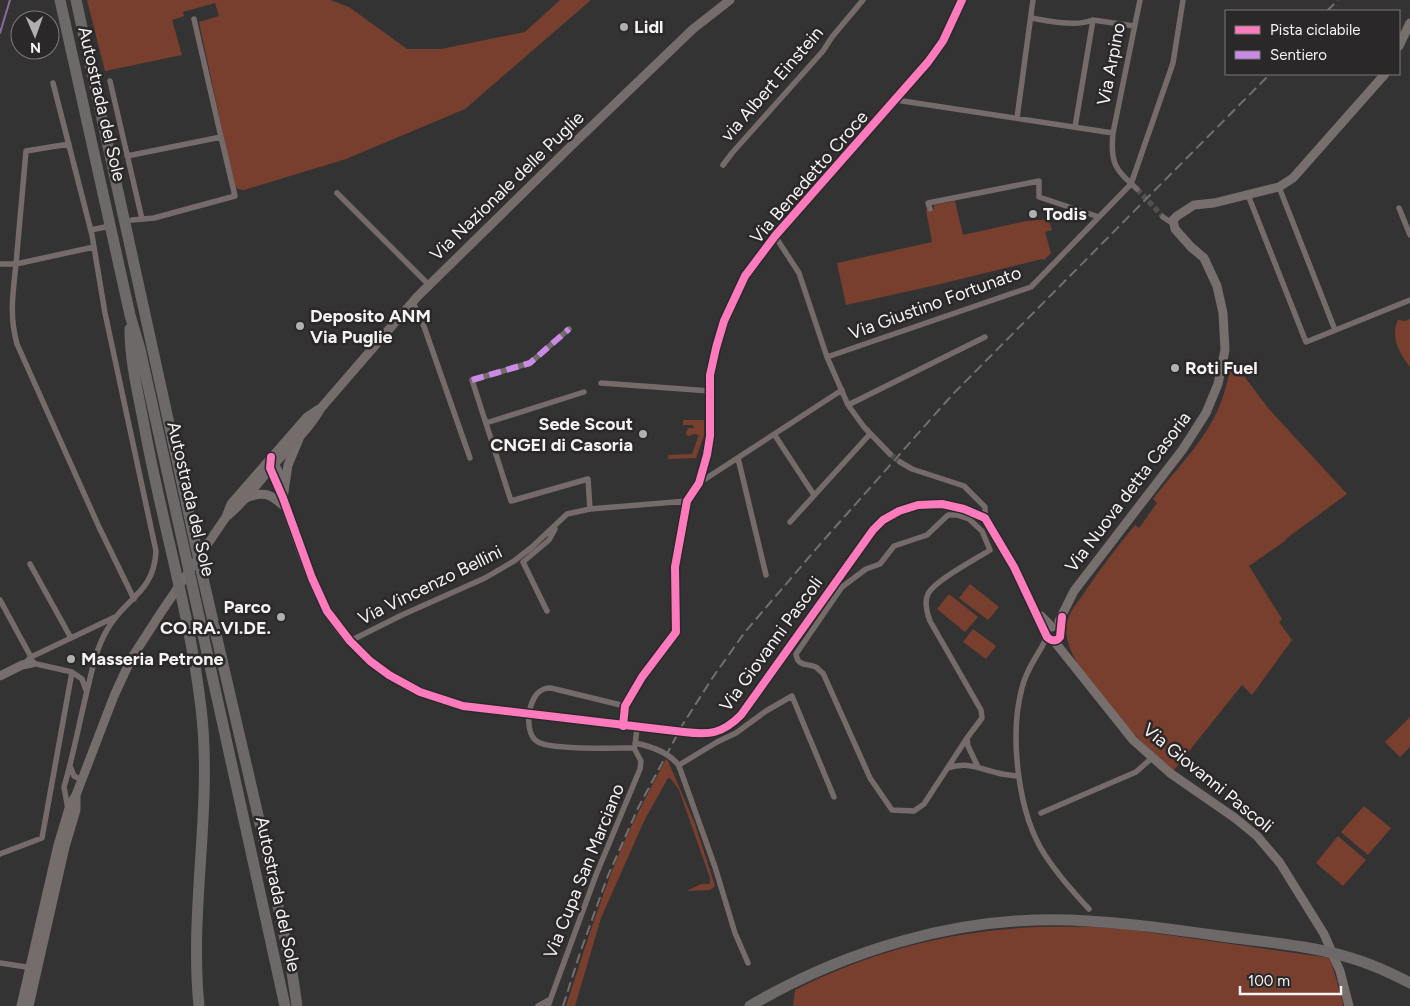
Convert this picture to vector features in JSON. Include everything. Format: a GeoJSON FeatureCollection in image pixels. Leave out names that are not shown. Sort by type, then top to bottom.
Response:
{"type":"FeatureCollection","features":[{"type":"Feature","properties":{"kind":"highway","name":"Autostrada del Sole"},"geometry":{"type":"LineString","coordinates":[[60,0],[130,315],[140,349],[212,669],[285,1006]]}},
{"type":"Feature","properties":{"kind":"highway","name":"Autostrada del Sole"},"geometry":{"type":"LineString","coordinates":[[76,0],[202,574],[267,854],[297,1006]]}},
{"type":"Feature","properties":{"kind":"highway"},"geometry":{"type":"LineString","coordinates":[[130,315],[130,350],[150,458],[191,645],[201,708],[204,752],[204,819],[197,928],[199,1006]]}},
{"type":"Feature","properties":{"kind":"highway"},"geometry":{"type":"LineString","coordinates":[[750,1006],[799,979],[852,957],[920,937],[958,929],[1036,920],[1070,920],[1155,927],[1309,948],[1352,958],[1379,968],[1410,984]]}},
{"type":"Feature","properties":{"kind":"highway"},"geometry":{"type":"LineString","coordinates":[[764,1006],[799,979]]}},
{"type":"Feature","properties":{"kind":"highway"},"geometry":{"type":"LineString","coordinates":[[294,987],[301,1006]]}},
{"type":"Feature","properties":{"kind":"main road","name":"Via Nazionale delle Puglie"},"geometry":{"type":"LineString","coordinates":[[29,1006],[34,969],[58,845],[68,810],[76,795],[114,696],[132,659],[226,517],[231,504],[313,422],[321,408],[412,302],[568,148],[686,36],[730,0]]}},
{"type":"Feature","properties":{"kind":"main road","name":"Via Nazionale delle Puglie"},"geometry":{"type":"LineString","coordinates":[[226,517],[239,507],[269,464],[307,416],[321,408]]}},
{"type":"Feature","properties":{"kind":"main road","name":"Via Nazionale delle Puglie"},"geometry":{"type":"LineString","coordinates":[[21,1006],[34,969],[76,810],[76,795]]}},
{"type":"Feature","properties":{"kind":"street","name":"via Albert Einstein"},"geometry":{"type":"LineString","coordinates":[[723,165],[823,51],[832,37],[863,0]]}},
{"type":"Feature","properties":{"kind":"street","name":"Via Benedetto Croce"},"geometry":{"type":"LineString","coordinates":[[623,726],[625,706],[642,677],[676,632],[675,567],[687,500],[699,483],[707,455],[710,436],[710,376],[724,321],[745,276],[775,236],[928,62],[943,41],[962,0]]}},
{"type":"Feature","properties":{"kind":"street"},"geometry":{"type":"LineString","coordinates":[[1016,118],[1033,0]]}},
{"type":"Feature","properties":{"kind":"street","name":"Via Arpino"},"geometry":{"type":"LineString","coordinates":[[1137,189],[1123,177],[1114,164],[1111,152],[1113,133],[1140,0]]}},
{"type":"Feature","properties":{"kind":"street"},"geometry":{"type":"LineString","coordinates":[[1131,184],[1173,63],[1183,0]]}},
{"type":"Feature","properties":{"kind":"street"},"geometry":{"type":"LineString","coordinates":[[1031,18],[1061,22],[1087,22],[1093,20],[1134,26]]}},
{"type":"Feature","properties":{"kind":"street"},"geometry":{"type":"LineString","coordinates":[[132,220],[154,218],[235,196],[194,19]]}},
{"type":"Feature","properties":{"kind":"street"},"geometry":{"type":"LineString","coordinates":[[1075,127],[1093,20]]}},
{"type":"Feature","properties":{"kind":"street"},"geometry":{"type":"LineString","coordinates":[[1400,44],[1410,23]]}},
{"type":"Feature","properties":{"kind":"street"},"geometry":{"type":"LineString","coordinates":[[1163,218],[1172,223],[1177,216],[1194,205],[1214,203],[1280,187],[1292,178],[1384,75]]}},
{"type":"Feature","properties":{"kind":"street"},"geometry":{"type":"LineString","coordinates":[[110,81],[142,219]]}},
{"type":"Feature","properties":{"kind":"street"},"geometry":{"type":"LineString","coordinates":[[53,83],[91,230],[104,312],[155,541],[153,570],[143,589],[117,616],[108,628],[97,650],[64,787],[68,810]]}},
{"type":"Feature","properties":{"kind":"street"},"geometry":{"type":"LineString","coordinates":[[896,100],[1113,133]]}},
{"type":"Feature","properties":{"kind":"street"},"geometry":{"type":"LineString","coordinates":[[127,156],[221,138]]}},
{"type":"Feature","properties":{"kind":"street"},"geometry":{"type":"LineString","coordinates":[[68,144],[26,151],[12,326],[17,344],[99,527],[134,598]]}},
{"type":"Feature","properties":{"kind":"street"},"geometry":{"type":"LineString","coordinates":[[930,209],[928,203],[1039,181],[1039,197],[1099,216]]}},
{"type":"Feature","properties":{"kind":"street","name":"Via Giustino Fortunato"},"geometry":{"type":"LineString","coordinates":[[827,357],[1031,287],[1131,184]]}},
{"type":"Feature","properties":{"kind":"street"},"geometry":{"type":"LineString","coordinates":[[1280,187],[1335,330]]}},
{"type":"Feature","properties":{"kind":"street"},"geometry":{"type":"LineString","coordinates":[[337,193],[429,285]]}},
{"type":"Feature","properties":{"kind":"street"},"geometry":{"type":"LineString","coordinates":[[1248,195],[1306,342],[1410,300]]}},
{"type":"Feature","properties":{"kind":"street"},"geometry":{"type":"LineString","coordinates":[[1399,208],[1410,236]]}},
{"type":"Feature","properties":{"kind":"street","name":"Via Nuova detta Casoria"},"geometry":{"type":"LineString","coordinates":[[1052,635],[1074,591],[1183,450],[1206,413],[1218,384],[1225,350],[1217,286],[1204,258],[1175,229],[1172,223]]}},
{"type":"Feature","properties":{"kind":"street"},"geometry":{"type":"LineString","coordinates":[[91,230],[105,227]]}},
{"type":"Feature","properties":{"kind":"street"},"geometry":{"type":"LineString","coordinates":[[775,236],[799,273],[827,357],[848,405],[870,434],[890,454]]}},
{"type":"Feature","properties":{"kind":"street"},"geometry":{"type":"LineString","coordinates":[[0,264],[16,264],[94,247]]}},
{"type":"Feature","properties":{"kind":"street"},"geometry":{"type":"LineString","coordinates":[[412,302],[420,315],[470,458]]}},
{"type":"Feature","properties":{"kind":"street"},"geometry":{"type":"LineString","coordinates":[[569,329],[530,363],[472,380],[511,501],[588,479],[590,509]]}},
{"type":"Feature","properties":{"kind":"street"},"geometry":{"type":"LineString","coordinates":[[848,405],[984,338]]}},
{"type":"Feature","properties":{"kind":"street"},"geometry":{"type":"LineString","coordinates":[[601,383],[710,391]]}},
{"type":"Feature","properties":{"kind":"street"},"geometry":{"type":"LineString","coordinates":[[699,483],[842,390]]}},
{"type":"Feature","properties":{"kind":"street"},"geometry":{"type":"LineString","coordinates":[[486,423],[584,392]]}},
{"type":"Feature","properties":{"kind":"street"},"geometry":{"type":"LineString","coordinates":[[283,498],[290,457],[301,434]]}},
{"type":"Feature","properties":{"kind":"street"},"geometry":{"type":"LineString","coordinates":[[774,434],[814,495]]}},
{"type":"Feature","properties":{"kind":"street"},"geometry":{"type":"LineString","coordinates":[[790,522],[870,434]]}},
{"type":"Feature","properties":{"kind":"street"},"geometry":{"type":"LineString","coordinates":[[738,458],[766,574]]}},
{"type":"Feature","properties":{"kind":"street"},"geometry":{"type":"LineString","coordinates":[[900,462],[912,469],[964,486],[985,507],[985,518]]}},
{"type":"Feature","properties":{"kind":"street"},"geometry":{"type":"LineString","coordinates":[[269,464],[278,470],[284,484]]}},
{"type":"Feature","properties":{"kind":"street"},"geometry":{"type":"LineString","coordinates":[[269,464],[283,498]]}},
{"type":"Feature","properties":{"kind":"street"},"geometry":{"type":"LineString","coordinates":[[246,498],[255,494],[266,494],[286,508]]}},
{"type":"Feature","properties":{"kind":"street","name":"Via Giovanni Pascoli"},"geometry":{"type":"LineString","coordinates":[[283,498],[319,595],[327,611],[350,641],[370,661],[420,692],[447,702],[480,709],[637,728],[713,733],[728,726],[741,715],[873,530],[883,520],[899,511],[918,505],[942,504],[964,509],[985,518],[1014,567],[1037,612],[1052,635],[1133,740],[1170,773],[1236,818],[1258,836],[1280,864],[1324,934],[1340,971],[1349,1006]]}},
{"type":"Feature","properties":{"kind":"street","name":"Via Vincenzo Bellini"},"geometry":{"type":"LineString","coordinates":[[350,641],[402,614],[485,578],[514,561],[568,514],[590,509],[687,500]]}},
{"type":"Feature","properties":{"kind":"street"},"geometry":{"type":"LineString","coordinates":[[948,515],[957,515],[968,520],[982,531],[990,550],[935,585],[927,594],[926,607],[930,621],[981,710],[982,718],[967,738],[924,804],[914,811],[892,810],[870,778],[823,673],[816,667],[800,663],[797,660],[796,654],[842,587],[866,569],[880,564],[894,546],[927,535],[948,515]]}},
{"type":"Feature","properties":{"kind":"street"},"geometry":{"type":"LineString","coordinates":[[547,611],[523,562],[549,540],[558,523]]}},
{"type":"Feature","properties":{"kind":"street"},"geometry":{"type":"LineString","coordinates":[[30,564],[71,638]]}},
{"type":"Feature","properties":{"kind":"street"},"geometry":{"type":"LineString","coordinates":[[0,600],[32,660],[72,672],[82,680],[86,692]]}},
{"type":"Feature","properties":{"kind":"street"},"geometry":{"type":"LineString","coordinates":[[0,676],[117,616]]}},
{"type":"Feature","properties":{"kind":"street"},"geometry":{"type":"LineString","coordinates":[[1052,635],[1029,668],[1022,688],[1017,718],[1016,754],[1018,776],[1030,824],[1044,854],[1088,909]]}},
{"type":"Feature","properties":{"kind":"street"},"geometry":{"type":"LineString","coordinates":[[0,854],[42,838],[72,672]]}},
{"type":"Feature","properties":{"kind":"street"},"geometry":{"type":"LineString","coordinates":[[625,706],[549,688],[539,692],[533,700],[529,722],[532,736],[543,744],[635,746],[655,749],[679,765],[715,868],[735,933],[748,963]]}},
{"type":"Feature","properties":{"kind":"street"},"geometry":{"type":"LineString","coordinates":[[679,765],[736,733],[792,696],[834,797]]}},
{"type":"Feature","properties":{"kind":"street"},"geometry":{"type":"LineString","coordinates":[[635,746],[637,728]]}},
{"type":"Feature","properties":{"kind":"street"},"geometry":{"type":"LineString","coordinates":[[967,738],[970,752],[978,767]]}},
{"type":"Feature","properties":{"kind":"street","name":"Via Cupa San Marciano"},"geometry":{"type":"LineString","coordinates":[[549,1003],[596,875],[640,769],[641,761],[635,746]]}},
{"type":"Feature","properties":{"kind":"street"},"geometry":{"type":"LineString","coordinates":[[1041,813],[1136,772],[1153,757]]}},
{"type":"Feature","properties":{"kind":"street"},"geometry":{"type":"LineString","coordinates":[[70,764],[74,776],[82,780]]}},
{"type":"Feature","properties":{"kind":"street"},"geometry":{"type":"LineString","coordinates":[[948,768],[957,764],[966,764],[1018,776]]}},
{"type":"Feature","properties":{"kind":"street"},"geometry":{"type":"LineString","coordinates":[[0,963],[34,969]]}},
{"type":"Feature","properties":{"kind":"street"},"geometry":{"type":"LineString","coordinates":[[538,1006],[549,1003]]}},
{"type":"Feature","properties":{"kind":"shaded area"},"geometry":{"type":"Polygon","coordinates":[[[87,0],[330,0],[349,7],[407,49],[441,49],[525,32],[560,0],[591,0],[465,109],[346,159],[244,190],[238,189],[234,185],[199,22],[219,16],[215,3],[183,12],[184,16],[172,20],[182,55],[105,71],[87,0]]]}},
{"type":"Feature","properties":{"kind":"shaded area"},"geometry":{"type":"Polygon","coordinates":[[[955,201],[963,235],[1026,221],[1056,219],[1049,221],[1052,230],[1045,232],[1051,253],[1044,260],[846,305],[837,263],[932,242],[926,210],[934,209],[934,205],[955,201]]]}},
{"type":"Feature","properties":{"kind":"shaded area"},"geometry":{"type":"Polygon","coordinates":[[[1410,319],[1410,367],[1399,350],[1395,333],[1398,320],[1405,321],[1410,319]]]}},
{"type":"Feature","properties":{"kind":"shaded area"},"geometry":{"type":"Polygon","coordinates":[[[1232,360],[1268,408],[1347,494],[1249,566],[1282,619],[1279,622],[1292,640],[1252,695],[1242,685],[1173,771],[1123,722],[1087,678],[1074,656],[1067,636],[1068,619],[1075,605],[1096,575],[1135,525],[1139,528],[1157,503],[1153,499],[1207,430],[1222,399],[1232,360]]]}},
{"type":"Feature","properties":{"kind":"shaded area"},"geometry":{"type":"Polygon","coordinates":[[[683,420],[704,420],[704,435],[696,458],[668,459],[668,455],[692,454],[699,435],[688,436],[686,434],[687,430],[694,428],[693,425],[683,425],[683,420]]]}},
{"type":"Feature","properties":{"kind":"shaded area"},"geometry":{"type":"Polygon","coordinates":[[[970,584],[999,607],[988,620],[959,598],[970,584]]]}},
{"type":"Feature","properties":{"kind":"shaded area"},"geometry":{"type":"Polygon","coordinates":[[[949,594],[978,617],[965,632],[937,609],[949,594]]]}},
{"type":"Feature","properties":{"kind":"shaded area"},"geometry":{"type":"Polygon","coordinates":[[[973,629],[996,646],[986,659],[963,642],[973,629]]]}},
{"type":"Feature","properties":{"kind":"shaded area"},"geometry":{"type":"Polygon","coordinates":[[[1410,717],[1410,747],[1400,757],[1385,742],[1410,717]]]}},
{"type":"Feature","properties":{"kind":"shaded area"},"geometry":{"type":"Polygon","coordinates":[[[666,759],[695,824],[715,886],[710,890],[687,891],[701,884],[710,884],[710,878],[679,790],[671,779],[668,778],[644,821],[601,918],[575,1006],[566,1006],[612,871],[631,827],[666,759]]]}},
{"type":"Feature","properties":{"kind":"shaded area"},"geometry":{"type":"Polygon","coordinates":[[[1364,806],[1391,828],[1368,855],[1341,832],[1364,806]]]}},
{"type":"Feature","properties":{"kind":"shaded area"},"geometry":{"type":"Polygon","coordinates":[[[1338,836],[1366,860],[1343,886],[1316,863],[1338,836]]]}},
{"type":"Feature","properties":{"kind":"shaded area"},"geometry":{"type":"Polygon","coordinates":[[[1030,927],[1125,929],[1330,958],[1343,1006],[793,1006],[795,990],[846,967],[899,949],[953,936],[981,932],[1030,927]]]}},
{"type":"Feature","properties":{"kind":"waterway"},"geometry":{"type":"LineString","coordinates":[[0,33],[10,0]]}},
{"type":"Feature","properties":{"kind":"tunnel"},"geometry":{"type":"LineString","coordinates":[[1137,189],[1163,217]]}},
{"type":"Feature","properties":{"kind":"tunnel"},"geometry":{"type":"LineString","coordinates":[[890,454],[900,462]]}},
{"type":"Feature","properties":{"kind":"railway"},"geometry":{"type":"LineString","coordinates":[[1328,10],[1338,0]]}},
{"type":"Feature","properties":{"kind":"railway"},"geometry":{"type":"LineString","coordinates":[[563,1006],[607,878],[638,808],[683,724],[745,632],[953,394],[1269,75]]}},
{"type":"Feature","properties":{"kind":"marked path"},"geometry":{"type":"LineString","coordinates":[[472,380],[530,363],[569,329]]}},
{"type":"Feature","properties":{"kind":"cycle path"},"geometry":{"type":"LineString","coordinates":[[623,726],[625,706],[642,677],[676,632],[675,567],[687,501],[699,483],[707,455],[710,436],[710,375],[724,321],[745,276],[775,236],[928,62],[943,41],[962,0]]}},
{"type":"Feature","properties":{"kind":"cycle path"},"geometry":{"type":"LineString","coordinates":[[271,457],[270,468],[312,578],[327,611],[350,641],[370,661],[389,675],[420,692],[463,706],[693,733],[708,733],[721,730],[741,715],[873,530],[883,520],[899,511],[918,505],[942,504],[964,509],[985,518],[1014,567],[1047,637],[1050,639],[1055,640],[1060,637],[1062,617]]}},
{"type":"Feature","properties":{"kind":"place","name":"Lidl"},"geometry":{"type":"Point","coordinates":[624,27]}},
{"type":"Feature","properties":{"kind":"place","name":"Todis"},"geometry":{"type":"Point","coordinates":[1033,214]}},
{"type":"Feature","properties":{"kind":"place","name":"Deposito ANM Via Puglie"},"geometry":{"type":"Point","coordinates":[300,326]}},
{"type":"Feature","properties":{"kind":"place","name":"Roti Fuel"},"geometry":{"type":"Point","coordinates":[1175,368]}},
{"type":"Feature","properties":{"kind":"place","name":"Sede Scout CNGEI di Casoria"},"geometry":{"type":"Point","coordinates":[643,434]}},
{"type":"Feature","properties":{"kind":"place","name":"Parco CO.RA.VI.DE."},"geometry":{"type":"Point","coordinates":[281,617]}},
{"type":"Feature","properties":{"kind":"place","name":"Masseria Petrone"},"geometry":{"type":"Point","coordinates":[71,659]}}]}
